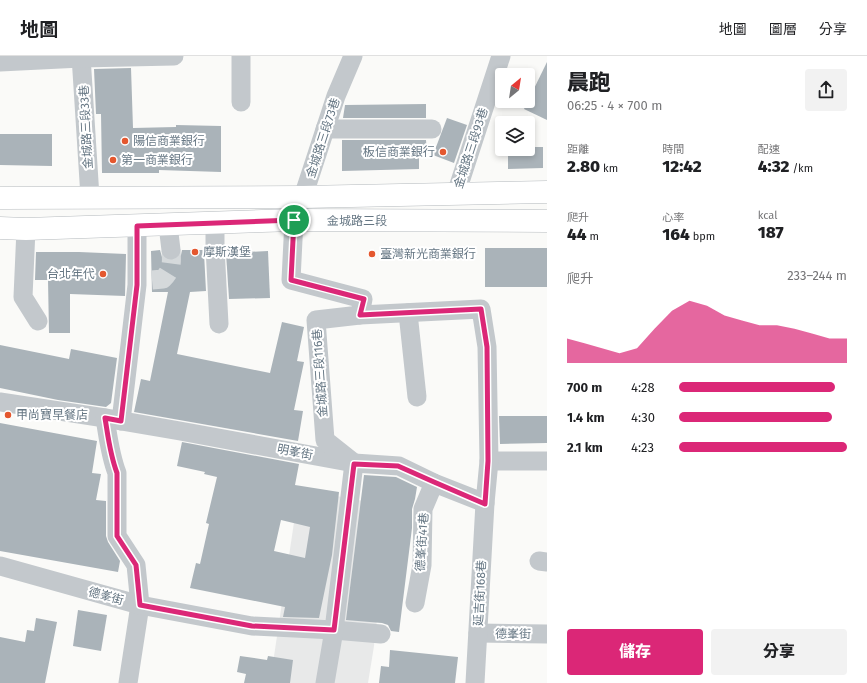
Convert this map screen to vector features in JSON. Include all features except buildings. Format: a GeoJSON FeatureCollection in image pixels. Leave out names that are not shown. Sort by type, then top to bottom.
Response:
{"type":"FeatureCollection","features":[{"type":"Feature","properties":{"kind":"main road","name":"金城路三段"},"geometry":{"type":"LineString","coordinates":[[0,198],[303,197],[547,192]]}},
{"type":"Feature","properties":{"kind":"main road","name":"金城路三段"},"geometry":{"type":"LineString","coordinates":[[0,228],[26,229],[216,224],[294,220],[547,222]]}},
{"type":"Feature","properties":{"kind":"street"},"geometry":{"type":"LineString","coordinates":[[1,60],[174,56]]}},
{"type":"Feature","properties":{"kind":"street"},"geometry":{"type":"LineString","coordinates":[[241,56],[241,102]]}},
{"type":"Feature","properties":{"kind":"street","name":"金城路三段73巷"},"geometry":{"type":"LineString","coordinates":[[294,220],[336,96],[353,56]]}},
{"type":"Feature","properties":{"kind":"street","name":"金城路三段93巷"},"geometry":{"type":"LineString","coordinates":[[456,194],[501,56]]}},
{"type":"Feature","properties":{"kind":"street","name":"金城路三段33巷"},"geometry":{"type":"LineString","coordinates":[[81,57],[90,197]]}},
{"type":"Feature","properties":{"kind":"street"},"geometry":{"type":"LineString","coordinates":[[325,129],[432,129]]}},
{"type":"Feature","properties":{"kind":"street"},"geometry":{"type":"LineString","coordinates":[[294,220],[291,280],[364,299],[360,315],[481,309],[487,347],[488,461],[485,504]]}},
{"type":"Feature","properties":{"kind":"street"},"geometry":{"type":"LineString","coordinates":[[216,224],[215,247],[219,324]]}},
{"type":"Feature","properties":{"kind":"street"},"geometry":{"type":"LineString","coordinates":[[168,225],[171,250]]}},
{"type":"Feature","properties":{"kind":"street"},"geometry":{"type":"LineString","coordinates":[[128,683],[140,605],[136,565],[117,536],[117,473],[108,441],[144,279],[137,226]]}},
{"type":"Feature","properties":{"kind":"street"},"geometry":{"type":"LineString","coordinates":[[26,229],[23,297],[38,322]]}},
{"type":"Feature","properties":{"kind":"street"},"geometry":{"type":"LineString","coordinates":[[408,313],[417,397]]}},
{"type":"Feature","properties":{"kind":"street","name":"金城路三段116巷"},"geometry":{"type":"LineString","coordinates":[[354,464],[325,440],[316,320],[360,315]]}},
{"type":"Feature","properties":{"kind":"street","name":"明峯街"},"geometry":{"type":"LineString","coordinates":[[0,402],[113,419],[354,464],[398,466],[485,504]]}},
{"type":"Feature","properties":{"kind":"street"},"geometry":{"type":"LineString","coordinates":[[488,461],[547,461]]}},
{"type":"Feature","properties":{"kind":"street"},"geometry":{"type":"LineString","coordinates":[[324,683],[334,630],[354,464]]}},
{"type":"Feature","properties":{"kind":"street","name":"德峯街41巷"},"geometry":{"type":"LineString","coordinates":[[415,603],[422,565],[423,509],[434,482]]}},
{"type":"Feature","properties":{"kind":"street","name":"延吉街168巷"},"geometry":{"type":"LineString","coordinates":[[475,683],[485,504]]}},
{"type":"Feature","properties":{"kind":"street","name":"德峯街"},"geometry":{"type":"LineString","coordinates":[[0,566],[140,605],[252,626],[381,634]]}},
{"type":"Feature","properties":{"kind":"street","name":"德峯街"},"geometry":{"type":"LineString","coordinates":[[478,634],[547,634]]}},
{"type":"Feature","properties":{"kind":"shaded area"},"geometry":{"type":"Polygon","coordinates":[[[299,489],[390,506],[374,646],[368,683],[270,683],[299,489]]]}},
{"type":"Feature","properties":{"kind":"tunnel"},"geometry":{"type":"LineString","coordinates":[[152,280],[163,279],[170,269],[171,250]]}},
{"type":"Feature","properties":{"kind":"place","name":"陽信商業銀行"},"geometry":{"type":"Point","coordinates":[125,141]}},
{"type":"Feature","properties":{"kind":"place","name":"板信商業銀行"},"geometry":{"type":"Point","coordinates":[443,152]}},
{"type":"Feature","properties":{"kind":"place","name":"第一商業銀行"},"geometry":{"type":"Point","coordinates":[113,160]}},
{"type":"Feature","properties":{"kind":"place","name":"摩斯漢堡"},"geometry":{"type":"Point","coordinates":[195,252]}},
{"type":"Feature","properties":{"kind":"place","name":"臺灣新光商業銀行"},"geometry":{"type":"Point","coordinates":[372,254]}},
{"type":"Feature","properties":{"kind":"place","name":"台北年代"},"geometry":{"type":"Point","coordinates":[103,274]}},
{"type":"Feature","properties":{"kind":"place","name":"甲尚寶早餐店"},"geometry":{"type":"Point","coordinates":[8,415]}},
{"type":"Feature","properties":{"kind":"route"},"geometry":{"type":"LineString","coordinates":[[294,220],[291,280],[364,299],[360,315],[481,309],[487,347],[488,461],[485,504],[398,466],[354,464],[334,630],[252,626],[140,605],[136,565],[117,536],[117,473],[108,441],[105,418],[121,421],[137,285],[137,226],[294,220]]}}]}
